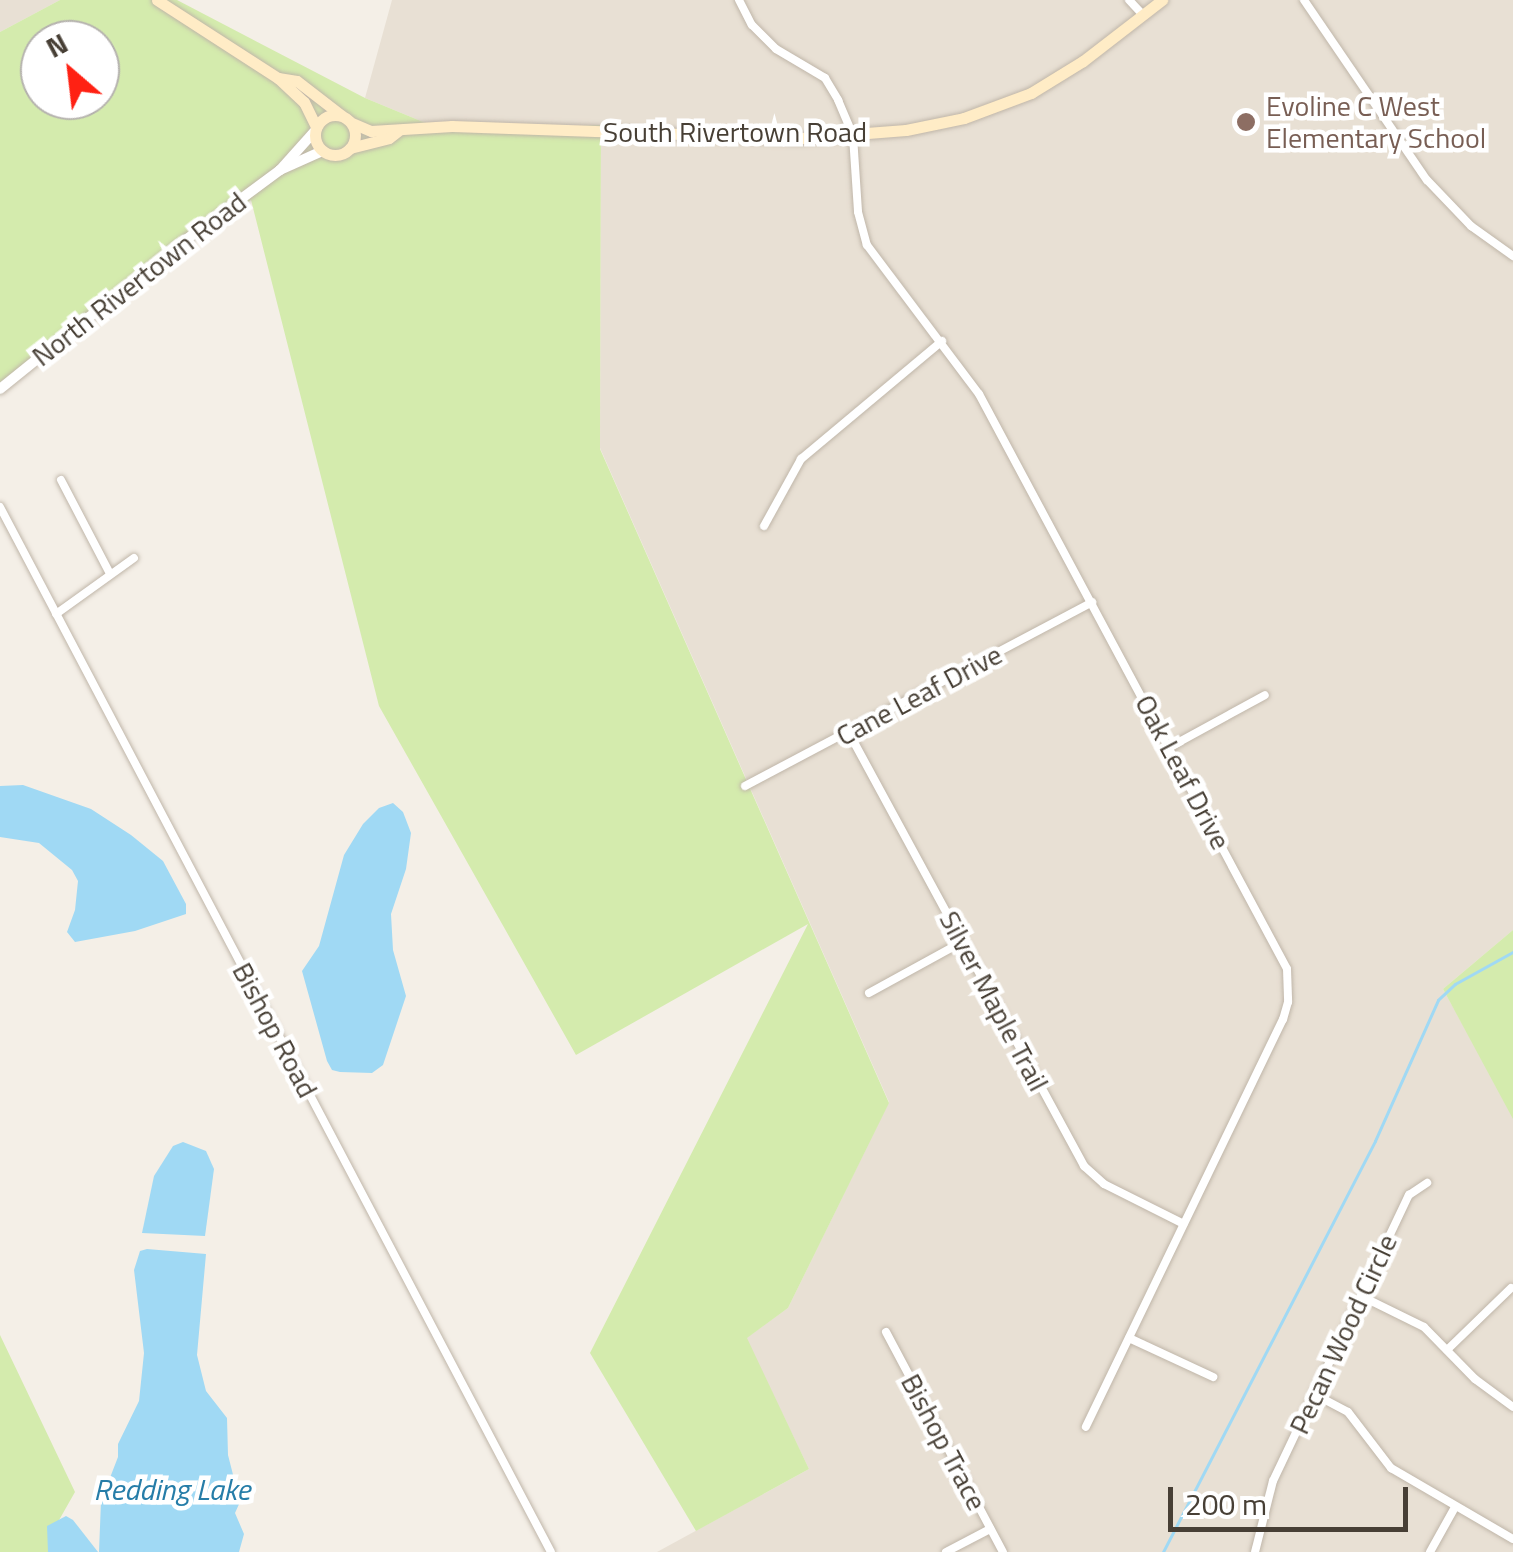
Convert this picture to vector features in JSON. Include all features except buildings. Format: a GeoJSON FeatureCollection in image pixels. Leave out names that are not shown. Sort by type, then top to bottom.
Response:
{"type":"FeatureCollection","features":[{"type":"Feature","properties":{"kind":"main road"},"geometry":{"type":"LineString","coordinates":[[157,0],[278,78],[304,102],[322,151],[340,155],[350,148],[389,138],[398,131]]}},
{"type":"Feature","properties":{"kind":"main road","name":"South Rivertown Road"},"geometry":{"type":"LineString","coordinates":[[398,131],[452,126],[692,136],[853,136],[906,130],[998,108],[1082,61],[1162,0]]}},
{"type":"Feature","properties":{"kind":"main road"},"geometry":{"type":"LineString","coordinates":[[278,78],[297,81],[346,119],[371,131],[398,131]]}},
{"type":"Feature","properties":{"kind":"main road"},"geometry":{"type":"LineString","coordinates":[[315,129],[329,115],[346,119],[355,136],[350,148]]}},
{"type":"Feature","properties":{"kind":"street"},"geometry":{"type":"LineString","coordinates":[[739,0],[752,25],[776,49],[825,78],[853,136]]}},
{"type":"Feature","properties":{"kind":"street"},"geometry":{"type":"LineString","coordinates":[[1129,0],[1143,15]]}},
{"type":"Feature","properties":{"kind":"street"},"geometry":{"type":"LineString","coordinates":[[1304,0],[1427,180],[1471,226],[1513,256]]}},
{"type":"Feature","properties":{"kind":"street","name":"North Rivertown Road"},"geometry":{"type":"LineString","coordinates":[[280,170],[315,129]]}},
{"type":"Feature","properties":{"kind":"street","name":"Oak Leaf Drive"},"geometry":{"type":"LineString","coordinates":[[853,136],[858,212],[866,245],[942,340],[979,394],[1281,953],[1289,985],[1283,1019],[1086,1427]]}},
{"type":"Feature","properties":{"kind":"street","name":"North Rivertown Road"},"geometry":{"type":"LineString","coordinates":[[0,389],[172,250],[280,170],[322,151]]}},
{"type":"Feature","properties":{"kind":"street"},"geometry":{"type":"LineString","coordinates":[[764,526],[801,459],[942,340]]}},
{"type":"Feature","properties":{"kind":"street"},"geometry":{"type":"LineString","coordinates":[[61,480],[109,572]]}},
{"type":"Feature","properties":{"kind":"street","name":"Bishop Road"},"geometry":{"type":"LineString","coordinates":[[0,507],[551,1552]]}},
{"type":"Feature","properties":{"kind":"street"},"geometry":{"type":"LineString","coordinates":[[56,614],[109,572],[134,558]]}},
{"type":"Feature","properties":{"kind":"street","name":"Cane Leaf Drive"},"geometry":{"type":"LineString","coordinates":[[744,786],[1092,602]]}},
{"type":"Feature","properties":{"kind":"street"},"geometry":{"type":"LineString","coordinates":[[1170,747],[1265,695]]}},
{"type":"Feature","properties":{"kind":"street","name":"Silver Maple Trail"},"geometry":{"type":"LineString","coordinates":[[849,733],[1084,1166],[1104,1184],[1184,1224]]}},
{"type":"Feature","properties":{"kind":"street"},"geometry":{"type":"LineString","coordinates":[[869,993],[962,942]]}},
{"type":"Feature","properties":{"kind":"street","name":"Pecan Wood Circle"},"geometry":{"type":"LineString","coordinates":[[1255,1552],[1273,1482],[1314,1394],[1409,1195],[1428,1183]]}},
{"type":"Feature","properties":{"kind":"street"},"geometry":{"type":"LineString","coordinates":[[1447,1350],[1512,1288]]}},
{"type":"Feature","properties":{"kind":"street"},"geometry":{"type":"LineString","coordinates":[[1361,1296],[1424,1328],[1513,1407]]}},
{"type":"Feature","properties":{"kind":"street","name":"Bishop Trace"},"geometry":{"type":"LineString","coordinates":[[886,1332],[1003,1552]]}},
{"type":"Feature","properties":{"kind":"street"},"geometry":{"type":"LineString","coordinates":[[1129,1338],[1213,1378]]}},
{"type":"Feature","properties":{"kind":"street"},"geometry":{"type":"LineString","coordinates":[[1314,1394],[1348,1412],[1391,1468],[1513,1539]]}},
{"type":"Feature","properties":{"kind":"street"},"geometry":{"type":"LineString","coordinates":[[1430,1552],[1455,1507]]}},
{"type":"Feature","properties":{"kind":"street"},"geometry":{"type":"LineString","coordinates":[[946,1552],[990,1528]]}},
{"type":"Feature","properties":{"kind":"shaded area"},"geometry":{"type":"Polygon","coordinates":[[[0,0],[60,0],[20,20],[0,32],[0,0]]]}},
{"type":"Feature","properties":{"kind":"shaded area"},"geometry":{"type":"Polygon","coordinates":[[[392,0],[1513,0],[1513,930],[1443,989],[1513,1116],[1513,1552],[657,1552],[809,1469],[746,1338],[788,1308],[889,1102],[600,448],[601,125],[445,131],[365,98],[392,0]]]}},
{"type":"Feature","properties":{"kind":"green space"},"geometry":{"type":"Polygon","coordinates":[[[60,0],[177,0],[365,98],[445,131],[601,125],[600,449],[889,1103],[788,1308],[747,1338],[809,1469],[696,1531],[590,1353],[808,924],[576,1055],[379,706],[251,200],[105,299],[0,387],[0,32],[20,21],[20,120],[120,120],[120,20],[22,20],[60,0]]]}},
{"type":"Feature","properties":{"kind":"green space"},"geometry":{"type":"Polygon","coordinates":[[[1513,930],[1513,1119],[1443,989],[1513,930]]]}},
{"type":"Feature","properties":{"kind":"green space"},"geometry":{"type":"Polygon","coordinates":[[[0,1335],[75,1492],[50,1536],[52,1552],[0,1552],[0,1335]]]}},
{"type":"Feature","properties":{"kind":"water"},"geometry":{"type":"Polygon","coordinates":[[[23,785],[91,809],[131,835],[163,861],[186,904],[186,914],[135,931],[75,942],[67,932],[75,910],[78,881],[72,870],[39,843],[0,837],[0,786],[23,785]]]}},
{"type":"Feature","properties":{"kind":"water"},"geometry":{"type":"Polygon","coordinates":[[[393,803],[403,812],[411,833],[406,869],[391,914],[393,950],[406,996],[383,1065],[372,1073],[340,1072],[332,1070],[327,1061],[302,971],[319,946],[344,855],[363,824],[379,808],[393,803]]]}},
{"type":"Feature","properties":{"kind":"water"},"geometry":{"type":"Polygon","coordinates":[[[183,1142],[206,1151],[214,1169],[205,1236],[142,1233],[154,1176],[173,1146],[183,1142]]]}},
{"type":"Feature","properties":{"kind":"water","name":"Redding Lake"},"geometry":{"type":"Polygon","coordinates":[[[140,1251],[206,1254],[197,1355],[206,1391],[227,1418],[228,1455],[240,1502],[235,1513],[244,1534],[239,1552],[99,1552],[101,1501],[118,1457],[118,1444],[139,1401],[144,1353],[134,1270],[140,1251]]]}},
{"type":"Feature","properties":{"kind":"water","name":"Redding Lake"},"geometry":{"type":"Polygon","coordinates":[[[66,1516],[98,1552],[48,1552],[47,1526],[66,1516]]]}},
{"type":"Feature","properties":{"kind":"waterway"},"geometry":{"type":"LineString","coordinates":[[1163,1552],[1375,1141],[1438,1000],[1455,984],[1513,952]]}},
{"type":"Feature","properties":{"kind":"place","name":"Evoline C West Elementary School"},"geometry":{"type":"Point","coordinates":[1246,122]}}]}
